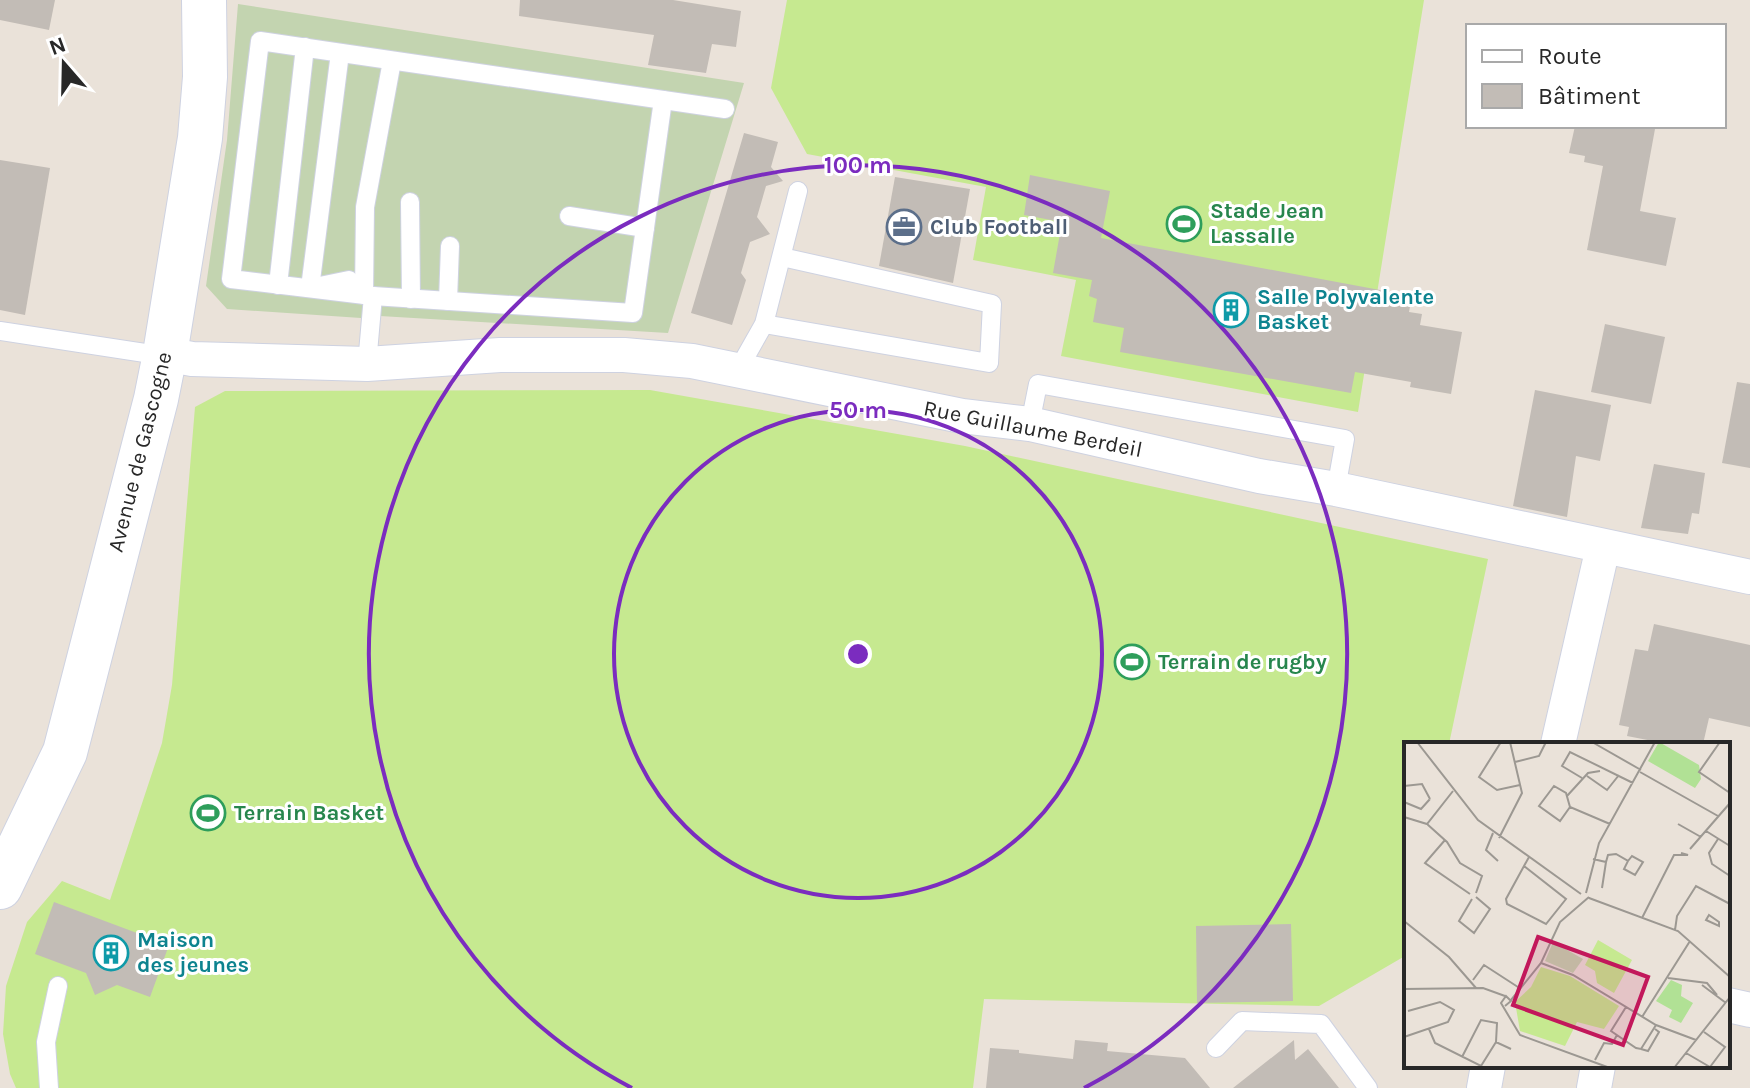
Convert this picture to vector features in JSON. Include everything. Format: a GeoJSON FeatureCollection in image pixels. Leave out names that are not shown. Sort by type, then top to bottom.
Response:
{"type":"FeatureCollection","features":[{"type":"Feature","properties":{"kind":"main road","name":"Avenue de Gascogne"},"geometry":{"type":"LineString","coordinates":[[0,887],[13,830],[65,752],[156,399],[200,138],[205,77],[204,0]]}},
{"type":"Feature","properties":{"kind":"street","name":"Rue Guillaume Berdeil"},"geometry":{"type":"LineString","coordinates":[[165,354],[192,359],[367,364],[500,355],[624,355],[692,361],[962,416],[1030,424],[1259,476],[1336,489],[1750,577]]}},
{"type":"Feature","properties":{"kind":"street"},"geometry":{"type":"LineString","coordinates":[[1558,742],[1603,547]]}},
{"type":"Feature","properties":{"kind":"street"},"geometry":{"type":"LineString","coordinates":[[1730,1005],[1750,1010]]}},
{"type":"Feature","properties":{"kind":"street"},"geometry":{"type":"LineString","coordinates":[[1484,1088],[1488,1068]]}},
{"type":"Feature","properties":{"kind":"street"},"geometry":{"type":"LineString","coordinates":[[1594,1088],[1598,1068]]}},
{"type":"Feature","properties":{"kind":"lane"},"geometry":{"type":"LineString","coordinates":[[663,100],[633,313],[368,296],[231,279],[260,41],[725,109]]}},
{"type":"Feature","properties":{"kind":"lane"},"geometry":{"type":"LineString","coordinates":[[278,285],[305,47]]}},
{"type":"Feature","properties":{"kind":"lane"},"geometry":{"type":"LineString","coordinates":[[310,288],[340,53]]}},
{"type":"Feature","properties":{"kind":"lane"},"geometry":{"type":"LineString","coordinates":[[367,364],[365,207],[392,61]]}},
{"type":"Feature","properties":{"kind":"lane"},"geometry":{"type":"LineString","coordinates":[[738,370],[764,324],[798,191]]}},
{"type":"Feature","properties":{"kind":"lane"},"geometry":{"type":"LineString","coordinates":[[410,202],[411,299]]}},
{"type":"Feature","properties":{"kind":"lane"},"geometry":{"type":"LineString","coordinates":[[569,216],[645,228]]}},
{"type":"Feature","properties":{"kind":"lane"},"geometry":{"type":"LineString","coordinates":[[448,301],[450,246]]}},
{"type":"Feature","properties":{"kind":"lane"},"geometry":{"type":"LineString","coordinates":[[764,324],[989,363],[992,304],[782,257]]}},
{"type":"Feature","properties":{"kind":"lane"},"geometry":{"type":"LineString","coordinates":[[310,288],[349,280]]}},
{"type":"Feature","properties":{"kind":"lane"},"geometry":{"type":"LineString","coordinates":[[0,331],[165,354]]}},
{"type":"Feature","properties":{"kind":"lane"},"geometry":{"type":"LineString","coordinates":[[1030,424],[1038,384],[1345,439],[1336,489]]}},
{"type":"Feature","properties":{"kind":"lane"},"geometry":{"type":"LineString","coordinates":[[49,1088],[46,1042],[58,986]]}},
{"type":"Feature","properties":{"kind":"lane"},"geometry":{"type":"LineString","coordinates":[[1216,1048],[1242,1021],[1321,1024],[1368,1088]]}},
{"type":"Feature","properties":{"kind":"green space","name":"Stade Jean Lassalle"},"geometry":{"type":"Polygon","coordinates":[[[787,0],[1424,0],[1358,412],[1061,356],[1076,280],[973,260],[986,187],[807,154],[771,88],[787,0]]]}},
{"type":"Feature","properties":{"kind":"green space"},"geometry":{"type":"Polygon","coordinates":[[[238,4],[744,83],[668,333],[227,309],[206,286],[227,140],[238,4]]]}},
{"type":"Feature","properties":{"kind":"green space"},"geometry":{"type":"Polygon","coordinates":[[[650,390],[965,446],[1488,559],[1449,742],[1404,742],[1404,957],[1319,1006],[984,999],[973,1088],[16,1088],[10,1074],[3,1034],[6,986],[27,922],[62,881],[110,900],[162,743],[172,685],[195,407],[225,391],[650,390]]]}},
{"type":"Feature","properties":{"kind":"building"},"geometry":{"type":"Polygon","coordinates":[[[0,0],[55,0],[49,30],[0,20],[0,0]]]}},
{"type":"Feature","properties":{"kind":"building"},"geometry":{"type":"Polygon","coordinates":[[[520,0],[673,0],[741,11],[736,47],[712,44],[706,73],[648,65],[654,35],[519,16],[520,0]]]}},
{"type":"Feature","properties":{"kind":"building"},"geometry":{"type":"Polygon","coordinates":[[[1575,128],[1655,129],[1640,211],[1676,218],[1666,266],[1587,250],[1603,166],[1584,162],[1585,156],[1569,153],[1575,128]]]}},
{"type":"Feature","properties":{"kind":"building"},"geometry":{"type":"Polygon","coordinates":[[[744,133],[778,142],[771,167],[783,181],[766,186],[757,217],[770,234],[750,242],[741,273],[746,280],[732,325],[691,313],[744,133]]]}},
{"type":"Feature","properties":{"kind":"building"},"geometry":{"type":"Polygon","coordinates":[[[0,160],[50,168],[25,315],[0,310],[0,160]]]}},
{"type":"Feature","properties":{"kind":"building","name":"Salle Polyvalente Basket"},"geometry":{"type":"Polygon","coordinates":[[[1030,175],[1110,191],[1101,238],[1412,296],[1409,312],[1422,314],[1420,325],[1462,332],[1451,394],[1410,387],[1411,382],[1355,372],[1351,393],[1120,352],[1124,328],[1093,322],[1097,299],[1089,296],[1092,280],[1053,273],[1062,222],[1024,215],[1030,175]]]}},
{"type":"Feature","properties":{"kind":"building"},"geometry":{"type":"Polygon","coordinates":[[[895,177],[970,189],[953,283],[879,266],[895,177]]]}},
{"type":"Feature","properties":{"kind":"building"},"geometry":{"type":"Polygon","coordinates":[[[1605,324],[1665,337],[1651,404],[1591,392],[1605,324]]]}},
{"type":"Feature","properties":{"kind":"building"},"geometry":{"type":"Polygon","coordinates":[[[1737,382],[1750,384],[1750,468],[1722,463],[1737,382]]]}},
{"type":"Feature","properties":{"kind":"building"},"geometry":{"type":"Polygon","coordinates":[[[1535,390],[1611,405],[1600,461],[1576,456],[1567,517],[1513,506],[1535,390]]]}},
{"type":"Feature","properties":{"kind":"building"},"geometry":{"type":"Polygon","coordinates":[[[1654,464],[1705,473],[1699,514],[1692,513],[1688,534],[1641,528],[1654,464]]]}},
{"type":"Feature","properties":{"kind":"building"},"geometry":{"type":"Polygon","coordinates":[[[1654,624],[1750,645],[1750,727],[1709,718],[1703,742],[1658,742],[1627,736],[1629,727],[1619,725],[1635,649],[1648,651],[1654,624]]]}},
{"type":"Feature","properties":{"kind":"building","name":"Maison des jeunes"},"geometry":{"type":"Polygon","coordinates":[[[54,902],[169,945],[150,997],[117,985],[95,995],[86,973],[35,954],[54,902]]]}},
{"type":"Feature","properties":{"kind":"building"},"geometry":{"type":"Polygon","coordinates":[[[1291,924],[1293,1001],[1197,1003],[1196,926],[1291,924]]]}},
{"type":"Feature","properties":{"kind":"building"},"geometry":{"type":"Polygon","coordinates":[[[1075,1040],[1108,1043],[1107,1051],[1185,1058],[1210,1088],[986,1088],[990,1048],[1073,1059],[1075,1040]]]}},
{"type":"Feature","properties":{"kind":"building"},"geometry":{"type":"Polygon","coordinates":[[[1294,1040],[1295,1060],[1308,1049],[1339,1088],[1233,1088],[1294,1040]]]}},
{"type":"Feature","properties":{"kind":"place","name":"Stade Jean Lassalle"},"geometry":{"type":"Point","coordinates":[1184,224]}},
{"type":"Feature","properties":{"kind":"place","name":"Club Football"},"geometry":{"type":"Point","coordinates":[904,227]}},
{"type":"Feature","properties":{"kind":"place","name":"Salle Polyvalente Basket"},"geometry":{"type":"Point","coordinates":[1231,310]}},
{"type":"Feature","properties":{"kind":"place","name":"Terrain de rugby"},"geometry":{"type":"Point","coordinates":[1132,662]}},
{"type":"Feature","properties":{"kind":"place","name":"Terrain Basket"},"geometry":{"type":"Point","coordinates":[208,813]}},
{"type":"Feature","properties":{"kind":"place","name":"Maison des jeunes"},"geometry":{"type":"Point","coordinates":[111,953]}}]}
